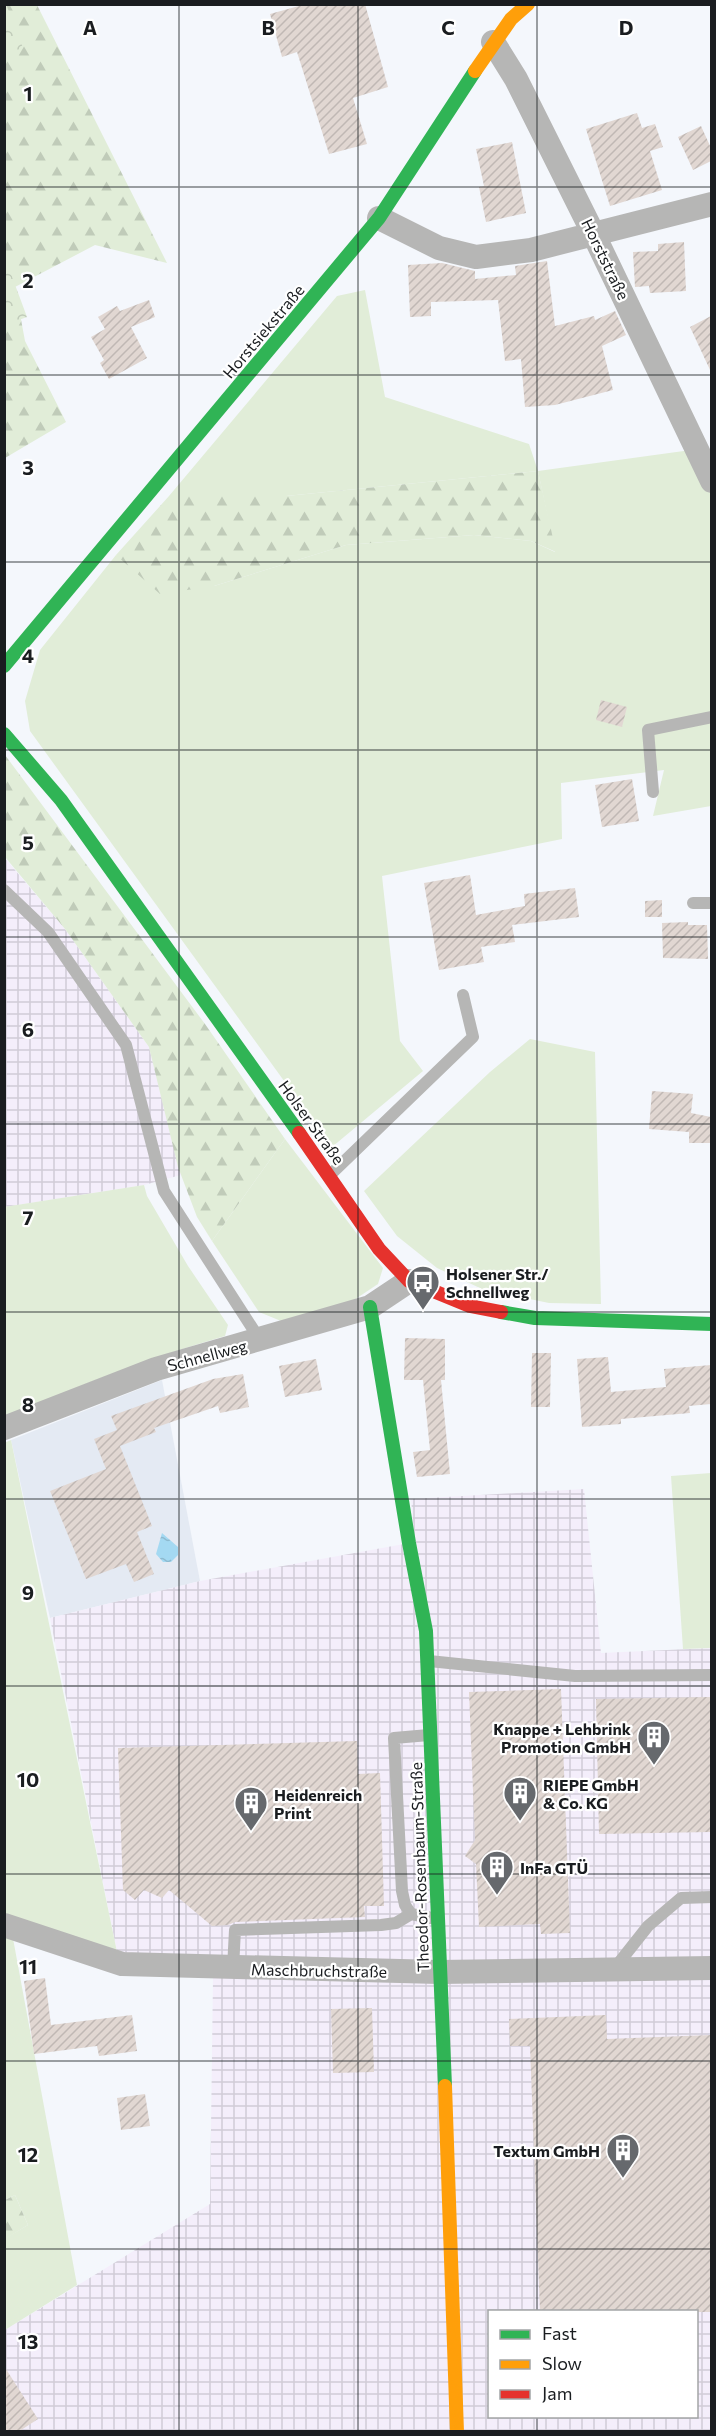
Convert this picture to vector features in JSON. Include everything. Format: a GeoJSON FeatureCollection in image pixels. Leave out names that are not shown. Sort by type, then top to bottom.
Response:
{"type":"FeatureCollection","features":[{"type":"Feature","properties":{"kind":"street","name":"Horstsiekstraße"},"geometry":{"type":"LineString","coordinates":[[4,666],[379,218],[493,42],[511,19],[528,4]]}},
{"type":"Feature","properties":{"kind":"street","name":"Horststraße"},"geometry":{"type":"LineString","coordinates":[[493,42],[516,79],[593,233],[711,481]]}},
{"type":"Feature","properties":{"kind":"street"},"geometry":{"type":"LineString","coordinates":[[379,218],[439,248],[476,257],[531,250],[711,204]]}},
{"type":"Feature","properties":{"kind":"street","name":"Holser Straße"},"geometry":{"type":"LineString","coordinates":[[4,734],[61,800],[329,1175],[379,1249],[409,1281],[470,1306],[535,1318],[711,1324]]}},
{"type":"Feature","properties":{"kind":"street","name":"Schnellweg"},"geometry":{"type":"LineString","coordinates":[[4,1428],[156,1369],[370,1307],[409,1281]]}},
{"type":"Feature","properties":{"kind":"street","name":"Theodor-Rosenbaum-Straße"},"geometry":{"type":"LineString","coordinates":[[370,1307],[426,1631],[457,2432]]}},
{"type":"Feature","properties":{"kind":"street","name":"Maschbruchstraße"},"geometry":{"type":"LineString","coordinates":[[4,1925],[122,1964],[439,1972],[711,1968]]}},
{"type":"Feature","properties":{"kind":"lane"},"geometry":{"type":"LineString","coordinates":[[653,792],[648,730],[711,717]]}},
{"type":"Feature","properties":{"kind":"lane"},"geometry":{"type":"LineString","coordinates":[[4,890],[48,932],[126,1045],[164,1191],[260,1340]]}},
{"type":"Feature","properties":{"kind":"lane"},"geometry":{"type":"LineString","coordinates":[[693,903],[711,903]]}},
{"type":"Feature","properties":{"kind":"lane"},"geometry":{"type":"LineString","coordinates":[[329,1175],[473,1037],[463,995]]}},
{"type":"Feature","properties":{"kind":"lane"},"geometry":{"type":"LineString","coordinates":[[428,1661],[574,1676],[711,1675]]}},
{"type":"Feature","properties":{"kind":"lane"},"geometry":{"type":"LineString","coordinates":[[411,1914],[405,1905],[402,1891],[394,1738],[431,1735]]}},
{"type":"Feature","properties":{"kind":"lane"},"geometry":{"type":"LineString","coordinates":[[613,1970],[648,1926],[681,1898],[711,1897]]}},
{"type":"Feature","properties":{"kind":"lane"},"geometry":{"type":"LineString","coordinates":[[233,1968],[235,1930],[381,1925],[396,1923],[411,1914],[437,1919]]}},
{"type":"Feature","properties":{"kind":"shaded area"},"geometry":{"type":"Polygon","coordinates":[[[4,857],[65,929],[149,1047],[181,1175],[144,1185],[5,1207],[4,857]]]}},
{"type":"Feature","properties":{"kind":"shaded area"},"geometry":{"type":"Polygon","coordinates":[[[162,1380],[200,1581],[50,1618],[11,1440],[162,1380]]]}},
{"type":"Feature","properties":{"kind":"shaded area"},"geometry":{"type":"Polygon","coordinates":[[[584,1489],[601,1653],[711,1648],[711,2431],[5,2432],[5,2330],[210,2204],[213,1978],[117,1952],[50,1618],[200,1581],[415,1542],[411,1499],[584,1489]]]}},
{"type":"Feature","properties":{"kind":"green space"},"geometry":{"type":"Polygon","coordinates":[[[6,4],[23,48],[5,55],[4,5],[6,4]]]}},
{"type":"Feature","properties":{"kind":"green space"},"geometry":{"type":"Polygon","coordinates":[[[4,5],[37,5],[167,263],[95,245],[15,287],[25,341],[66,422],[5,458],[4,5]]]}},
{"type":"Feature","properties":{"kind":"green space"},"geometry":{"type":"Polygon","coordinates":[[[4,255],[27,317],[5,325],[4,325],[4,255]]]}},
{"type":"Feature","properties":{"kind":"green space"},"geometry":{"type":"Polygon","coordinates":[[[365,290],[385,397],[529,444],[538,471],[286,496],[169,496],[337,296],[365,290]]]}},
{"type":"Feature","properties":{"kind":"green space"},"geometry":{"type":"Polygon","coordinates":[[[691,450],[711,492],[711,806],[653,816],[664,770],[561,783],[562,839],[382,876],[400,1041],[423,1071],[332,1147],[30,731],[25,701],[40,650],[116,555],[214,586],[346,545],[474,535],[531,541],[555,552],[538,471],[691,450]]]}},
{"type":"Feature","properties":{"kind":"green space"},"geometry":{"type":"Polygon","coordinates":[[[538,471],[556,552],[531,541],[474,535],[346,545],[214,586],[160,594],[116,555],[169,496],[286,496],[538,471]]]}},
{"type":"Feature","properties":{"kind":"green space"},"geometry":{"type":"Polygon","coordinates":[[[5,755],[205,1024],[285,1139],[212,1241],[197,1217],[178,1167],[149,1047],[65,929],[5,857],[5,755]]]}},
{"type":"Feature","properties":{"kind":"green space"},"geometry":{"type":"Polygon","coordinates":[[[530,1039],[595,1052],[601,1304],[549,1303],[482,1289],[437,1268],[397,1236],[364,1191],[490,1072],[530,1039]]]}},
{"type":"Feature","properties":{"kind":"green space"},"geometry":{"type":"Polygon","coordinates":[[[285,1139],[383,1268],[378,1284],[354,1300],[281,1321],[259,1312],[212,1241],[285,1139]]]}},
{"type":"Feature","properties":{"kind":"green space"},"geometry":{"type":"Polygon","coordinates":[[[144,1185],[147,1196],[188,1266],[228,1325],[225,1336],[114,1373],[5,1418],[4,1207],[144,1185]]]}},
{"type":"Feature","properties":{"kind":"green space"},"geometry":{"type":"Polygon","coordinates":[[[11,1440],[117,1952],[5,1918],[4,1443],[11,1440]]]}},
{"type":"Feature","properties":{"kind":"green space"},"geometry":{"type":"Polygon","coordinates":[[[711,1473],[711,1648],[683,1649],[671,1476],[711,1473]]]}},
{"type":"Feature","properties":{"kind":"green space"},"geometry":{"type":"Polygon","coordinates":[[[5,1931],[12,1933],[77,2285],[5,2330],[4,2239],[28,2225],[15,2195],[5,2200],[5,1931]]]}},
{"type":"Feature","properties":{"kind":"green space"},"geometry":{"type":"Polygon","coordinates":[[[15,2195],[28,2225],[5,2239],[5,2200],[15,2195]]]}},
{"type":"Feature","properties":{"kind":"water"},"geometry":{"type":"Polygon","coordinates":[[[162,1533],[178,1547],[178,1555],[171,1562],[163,1562],[156,1554],[162,1533]]]}},
{"type":"Feature","properties":{"kind":"building"},"geometry":{"type":"Polygon","coordinates":[[[306,4],[365,4],[388,87],[353,98],[367,144],[329,154],[297,52],[282,57],[270,14],[306,4]]]}},
{"type":"Feature","properties":{"kind":"building"},"geometry":{"type":"Polygon","coordinates":[[[637,113],[642,128],[655,124],[663,147],[650,151],[662,190],[610,206],[586,129],[637,113]]]}},
{"type":"Feature","properties":{"kind":"building"},"geometry":{"type":"Polygon","coordinates":[[[701,126],[711,148],[711,161],[693,170],[678,137],[701,126]]]}},
{"type":"Feature","properties":{"kind":"building"},"geometry":{"type":"Polygon","coordinates":[[[512,142],[526,213],[486,222],[479,187],[484,186],[476,149],[512,142]]]}},
{"type":"Feature","properties":{"kind":"building"},"geometry":{"type":"Polygon","coordinates":[[[684,242],[686,291],[650,293],[649,286],[635,287],[633,252],[658,251],[658,244],[684,242]]]}},
{"type":"Feature","properties":{"kind":"building"},"geometry":{"type":"Polygon","coordinates":[[[547,261],[555,326],[594,316],[595,320],[615,311],[626,335],[602,346],[613,390],[555,405],[525,407],[521,359],[505,361],[498,300],[431,302],[431,316],[410,317],[408,265],[442,263],[475,271],[475,279],[516,275],[515,266],[547,261]]]}},
{"type":"Feature","properties":{"kind":"building"},"geometry":{"type":"Polygon","coordinates":[[[149,300],[155,317],[131,327],[147,358],[109,379],[100,363],[104,360],[91,337],[105,329],[98,317],[117,306],[120,311],[149,300]]]}},
{"type":"Feature","properties":{"kind":"building"},"geometry":{"type":"Polygon","coordinates":[[[711,316],[711,372],[690,327],[711,316]]]}},
{"type":"Feature","properties":{"kind":"building"},"geometry":{"type":"Polygon","coordinates":[[[601,700],[627,707],[622,727],[596,720],[601,700]]]}},
{"type":"Feature","properties":{"kind":"building"},"geometry":{"type":"Polygon","coordinates":[[[632,779],[639,821],[602,827],[595,785],[632,779]]]}},
{"type":"Feature","properties":{"kind":"building"},"geometry":{"type":"Polygon","coordinates":[[[470,875],[476,915],[525,906],[524,894],[575,888],[579,917],[512,925],[515,942],[481,947],[484,962],[439,970],[424,883],[470,875]]]}},
{"type":"Feature","properties":{"kind":"building"},"geometry":{"type":"Polygon","coordinates":[[[662,900],[662,917],[645,917],[645,901],[662,900]]]}},
{"type":"Feature","properties":{"kind":"building"},"geometry":{"type":"Polygon","coordinates":[[[688,922],[688,925],[707,925],[708,959],[663,958],[662,923],[688,922]]]}},
{"type":"Feature","properties":{"kind":"building"},"geometry":{"type":"Polygon","coordinates":[[[652,1091],[693,1094],[691,1113],[711,1117],[711,1143],[689,1143],[689,1132],[649,1129],[652,1091]]]}},
{"type":"Feature","properties":{"kind":"building"},"geometry":{"type":"Polygon","coordinates":[[[405,1338],[445,1339],[445,1380],[441,1380],[450,1474],[417,1477],[413,1452],[430,1450],[423,1380],[404,1380],[405,1338]]]}},
{"type":"Feature","properties":{"kind":"building"},"geometry":{"type":"Polygon","coordinates":[[[532,1353],[551,1353],[550,1407],[531,1407],[532,1353]]]}},
{"type":"Feature","properties":{"kind":"building"},"geometry":{"type":"Polygon","coordinates":[[[608,1357],[611,1392],[666,1387],[664,1369],[711,1365],[711,1404],[689,1406],[690,1413],[621,1419],[621,1424],[582,1427],[577,1359],[608,1357]]]}},
{"type":"Feature","properties":{"kind":"building"},"geometry":{"type":"Polygon","coordinates":[[[316,1359],[322,1390],[285,1397],[279,1366],[316,1359]]]}},
{"type":"Feature","properties":{"kind":"building"},"geometry":{"type":"Polygon","coordinates":[[[243,1374],[249,1407],[220,1413],[218,1406],[154,1428],[156,1432],[120,1446],[152,1526],[137,1532],[154,1574],[134,1582],[126,1564],[86,1579],[50,1491],[106,1469],[94,1439],[117,1430],[111,1416],[213,1379],[243,1374]]]}},
{"type":"Feature","properties":{"kind":"building","name":"RIEPE GmbH & Co. KG"},"geometry":{"type":"Polygon","coordinates":[[[561,1689],[570,1933],[541,1934],[540,1924],[479,1927],[476,1864],[465,1856],[475,1840],[469,1692],[561,1689]]]}},
{"type":"Feature","properties":{"kind":"building","name":"Knappe + Lehbrink Promotion GmbH"},"geometry":{"type":"Polygon","coordinates":[[[711,1697],[711,1832],[599,1834],[596,1699],[711,1697]]]}},
{"type":"Feature","properties":{"kind":"building","name":"Heidenreich Print"},"geometry":{"type":"Polygon","coordinates":[[[357,1741],[358,1774],[380,1773],[384,1906],[364,1906],[365,1917],[235,1922],[212,1926],[169,1890],[162,1898],[144,1890],[135,1900],[123,1890],[118,1748],[357,1741]]]}},
{"type":"Feature","properties":{"kind":"building"},"geometry":{"type":"Polygon","coordinates":[[[45,1978],[51,2025],[132,2015],[137,2051],[99,2056],[97,2046],[34,2054],[24,1981],[45,1978]]]}},
{"type":"Feature","properties":{"kind":"building"},"geometry":{"type":"Polygon","coordinates":[[[372,2008],[374,2072],[333,2073],[331,2009],[372,2008]]]}},
{"type":"Feature","properties":{"kind":"building","name":"Textum GmbH"},"geometry":{"type":"Polygon","coordinates":[[[606,2015],[607,2039],[711,2035],[711,2312],[698,2312],[698,2310],[540,2310],[530,2046],[510,2046],[509,2019],[606,2015]]]}},
{"type":"Feature","properties":{"kind":"building"},"geometry":{"type":"Polygon","coordinates":[[[145,2094],[150,2126],[121,2130],[117,2098],[145,2094]]]}},
{"type":"Feature","properties":{"kind":"building"},"geometry":{"type":"Polygon","coordinates":[[[4,2366],[38,2419],[18,2432],[4,2432],[4,2366]]]}},
{"type":"Feature","properties":{"kind":"traffic: fast"},"geometry":{"type":"LineString","coordinates":[[4,666],[379,218],[475,71]]}},
{"type":"Feature","properties":{"kind":"traffic: fast"},"geometry":{"type":"LineString","coordinates":[[4,734],[61,800],[299,1133]]}},
{"type":"Feature","properties":{"kind":"traffic: fast"},"geometry":{"type":"LineString","coordinates":[[370,1307],[426,1631],[445,2086]]}},
{"type":"Feature","properties":{"kind":"traffic: fast"},"geometry":{"type":"LineString","coordinates":[[501,1312],[535,1318],[712,1324]]}},
{"type":"Feature","properties":{"kind":"traffic: slow"},"geometry":{"type":"LineString","coordinates":[[475,71],[511,19],[528,4]]}},
{"type":"Feature","properties":{"kind":"traffic: slow"},"geometry":{"type":"LineString","coordinates":[[445,2086],[457,2432]]}},
{"type":"Feature","properties":{"kind":"traffic: jam"},"geometry":{"type":"LineString","coordinates":[[299,1133],[379,1249],[409,1281],[470,1306],[501,1312]]}},
{"type":"Feature","properties":{"kind":"place","name":"Holsener Str./ Schnellweg"},"geometry":{"type":"Point","coordinates":[423,1311]}},
{"type":"Feature","properties":{"kind":"place","name":"Knappe + Lehbrink Promotion GmbH"},"geometry":{"type":"Point","coordinates":[654,1766]}},
{"type":"Feature","properties":{"kind":"place","name":"RIEPE GmbH & Co. KG"},"geometry":{"type":"Point","coordinates":[520,1822]}},
{"type":"Feature","properties":{"kind":"place","name":"Heidenreich Print"},"geometry":{"type":"Point","coordinates":[251,1832]}},
{"type":"Feature","properties":{"kind":"place","name":"InFa GTÜ"},"geometry":{"type":"Point","coordinates":[497,1896]}},
{"type":"Feature","properties":{"kind":"place","name":"Textum GmbH"},"geometry":{"type":"Point","coordinates":[623,2179]}}]}
